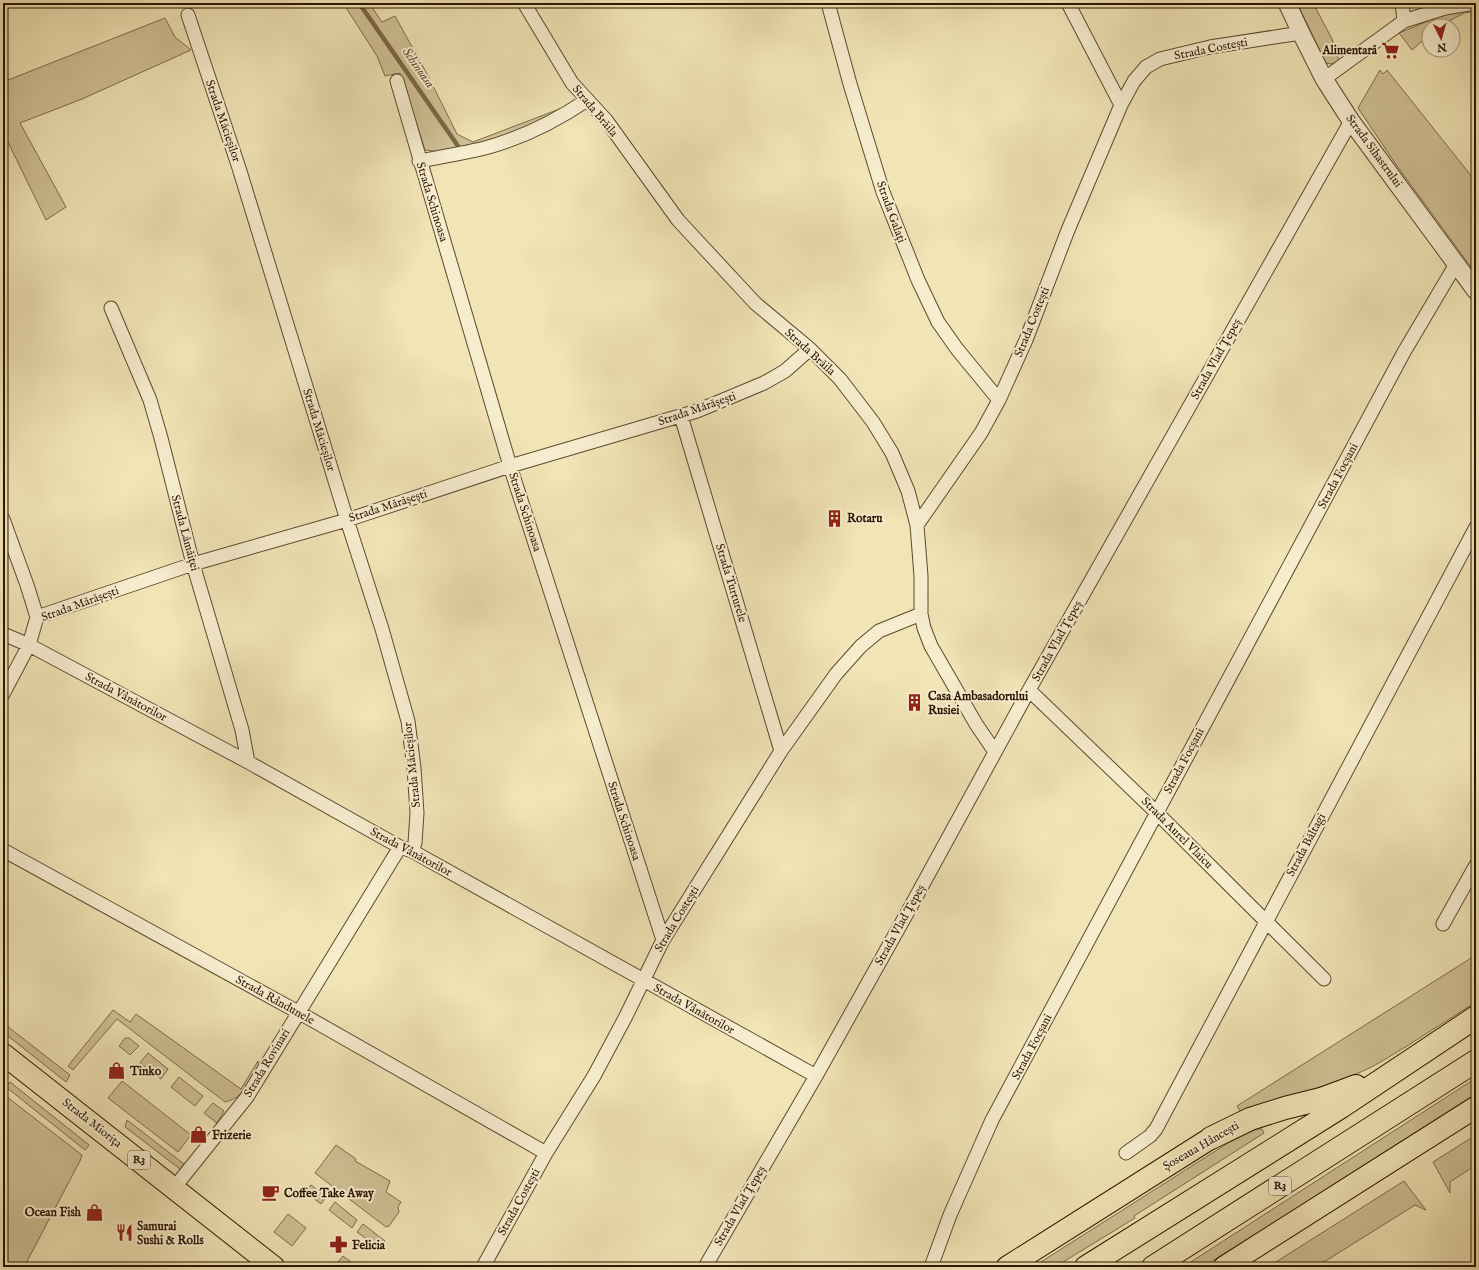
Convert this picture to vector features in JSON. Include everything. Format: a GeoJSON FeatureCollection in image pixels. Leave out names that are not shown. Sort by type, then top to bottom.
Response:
{"type":"FeatureCollection","features":[{"type":"Feature","properties":{"kind":"highway","name":"Șoseaua Hâncești"},"geometry":{"type":"LineString","coordinates":[[1086,1267],[1341,1107],[1476,1017]]}},
{"type":"Feature","properties":{"kind":"highway","name":"Șoseaua Hâncești"},"geometry":{"type":"LineString","coordinates":[[1211,1138],[1250,1118],[1321,1099],[1362,1084],[1412,1060]]}},
{"type":"Feature","properties":{"kind":"highway","name":"R3"},"geometry":{"type":"LineString","coordinates":[[1153,1267],[1476,1061]]}},
{"type":"Feature","properties":{"kind":"main road","name":"Strada Miorița"},"geometry":{"type":"LineString","coordinates":[[3,1054],[274,1267]]}},
{"type":"Feature","properties":{"kind":"main road"},"geometry":{"type":"LineString","coordinates":[[1224,1267],[1476,1107]]}},
{"type":"Feature","properties":{"kind":"main road","name":"Șoseaua Hâncești"},"geometry":{"type":"LineString","coordinates":[[1008,1267],[1211,1138]]}},
{"type":"Feature","properties":{"kind":"street","name":"Strada Brăila"},"geometry":{"type":"LineString","coordinates":[[524,3],[572,83],[606,120],[678,220],[755,303],[810,349],[840,379],[873,422],[892,453],[908,491],[917,525],[922,576],[921,614],[924,628],[931,646],[976,724],[995,752]]}},
{"type":"Feature","properties":{"kind":"street","name":"Strada Galați"},"geometry":{"type":"LineString","coordinates":[[828,3],[848,77],[883,192],[915,273],[938,322],[999,400]]}},
{"type":"Feature","properties":{"kind":"street"},"geometry":{"type":"LineString","coordinates":[[1068,3],[1121,105]]}},
{"type":"Feature","properties":{"kind":"street","name":"Strada Sihastrului"},"geometry":{"type":"LineString","coordinates":[[1287,3],[1324,79],[1351,121],[1476,291]]}},
{"type":"Feature","properties":{"kind":"street"},"geometry":{"type":"LineString","coordinates":[[1402,3],[1404,21]]}},
{"type":"Feature","properties":{"kind":"street"},"geometry":{"type":"LineString","coordinates":[[1324,79],[1404,21],[1445,8],[1475,3]]}},
{"type":"Feature","properties":{"kind":"street","name":"Strada Măcieșilor"},"geometry":{"type":"LineString","coordinates":[[188,15],[239,168],[346,520],[382,629],[408,721],[414,768],[417,827],[415,843],[406,849]]}},
{"type":"Feature","properties":{"kind":"street","name":"Strada Costești"},"geometry":{"type":"LineString","coordinates":[[917,525],[981,433],[999,400],[1026,340],[1068,230],[1121,105],[1134,81],[1146,67],[1160,59],[1210,47],[1301,33]]}},
{"type":"Feature","properties":{"kind":"street","name":"Strada Schinoasa"},"geometry":{"type":"LineString","coordinates":[[397,81],[419,161],[510,466],[663,940]]}},
{"type":"Feature","properties":{"kind":"street"},"geometry":{"type":"LineString","coordinates":[[419,161],[486,147],[524,135],[565,115],[587,100]]}},
{"type":"Feature","properties":{"kind":"street","name":"Strada Vlad Țepeș"},"geometry":{"type":"LineString","coordinates":[[705,1267],[816,1076],[1029,690],[1351,121]]}},
{"type":"Feature","properties":{"kind":"street","name":"Strada Focșani"},"geometry":{"type":"LineString","coordinates":[[931,1267],[950,1215],[992,1120],[1404,352],[1456,264]]}},
{"type":"Feature","properties":{"kind":"street","name":"Strada Lămăiței"},"geometry":{"type":"LineString","coordinates":[[111,308],[150,400],[193,564],[242,730],[248,762]]}},
{"type":"Feature","properties":{"kind":"street","name":"Strada Mărășești"},"geometry":{"type":"LineString","coordinates":[[3,694],[29,645],[37,618],[193,564],[346,520],[510,466],[681,416],[724,401],[764,383],[786,371],[810,349]]}},
{"type":"Feature","properties":{"kind":"street","name":"Strada Turturele"},"geometry":{"type":"LineString","coordinates":[[681,416],[781,751]]}},
{"type":"Feature","properties":{"kind":"street"},"geometry":{"type":"LineString","coordinates":[[3,519],[27,585],[37,618]]}},
{"type":"Feature","properties":{"kind":"street","name":"Strada Băltagi"},"geometry":{"type":"LineString","coordinates":[[1126,1153],[1150,1136],[1156,1129],[1476,527]]}},
{"type":"Feature","properties":{"kind":"street","name":"Strada Costești"},"geometry":{"type":"LineString","coordinates":[[483,1267],[546,1153],[594,1076],[625,1018],[663,940],[781,751],[836,674],[861,646],[879,631],[921,614]]}},
{"type":"Feature","properties":{"kind":"street","name":"Strada Vânătorilor"},"geometry":{"type":"LineString","coordinates":[[3,634],[29,645],[248,762],[816,1076]]}},
{"type":"Feature","properties":{"kind":"street","name":"Strada Aurel Vlaicu"},"geometry":{"type":"LineString","coordinates":[[1029,690],[1157,813],[1324,979]]}},
{"type":"Feature","properties":{"kind":"street","name":"Strada Rovinari"},"geometry":{"type":"LineString","coordinates":[[174,1188],[247,1097],[298,1012],[406,849]]}},
{"type":"Feature","properties":{"kind":"street","name":"Strada Rândunele"},"geometry":{"type":"LineString","coordinates":[[3,850],[298,1012],[546,1153]]}},
{"type":"Feature","properties":{"kind":"street"},"geometry":{"type":"LineString","coordinates":[[1443,924],[1476,865]]}},
{"type":"Feature","properties":{"kind":"shaded area"},"geometry":{"type":"Polygon","coordinates":[[[343,3],[369,3],[382,22],[395,16],[427,74],[457,134],[473,142],[562,108],[541,122],[492,142],[442,152],[425,150],[400,73],[385,76],[377,56],[343,3]]]}},
{"type":"Feature","properties":{"kind":"shaded area"},"geometry":{"type":"Polygon","coordinates":[[[1297,3],[1313,3],[1332,39],[1339,61],[1331,64],[1326,63],[1297,3]]]}},
{"type":"Feature","properties":{"kind":"shaded area"},"geometry":{"type":"Polygon","coordinates":[[[1476,6],[1476,11],[1464,13],[1455,18],[1435,18],[1452,11],[1476,6]]]}},
{"type":"Feature","properties":{"kind":"shaded area"},"geometry":{"type":"Polygon","coordinates":[[[165,18],[175,37],[191,50],[82,99],[20,123],[66,207],[46,220],[3,132],[3,82],[165,18]]]}},
{"type":"Feature","properties":{"kind":"shaded area"},"geometry":{"type":"Polygon","coordinates":[[[1421,24],[1421,42],[1412,50],[1399,33],[1421,24]]]}},
{"type":"Feature","properties":{"kind":"shaded area"},"geometry":{"type":"Polygon","coordinates":[[[1380,70],[1383,74],[1387,70],[1476,182],[1476,274],[1395,163],[1358,108],[1380,70]]]}},
{"type":"Feature","properties":{"kind":"shaded area"},"geometry":{"type":"Polygon","coordinates":[[[1476,955],[1476,1002],[1407,1046],[1363,1071],[1327,1085],[1240,1111],[1237,1106],[1476,955]]]}},
{"type":"Feature","properties":{"kind":"shaded area"},"geometry":{"type":"Polygon","coordinates":[[[113,1010],[130,1022],[136,1014],[241,1089],[258,1061],[259,1066],[250,1084],[242,1093],[232,1100],[225,1102],[117,1019],[73,1070],[68,1066],[113,1010]]]}},
{"type":"Feature","properties":{"kind":"shaded area"},"geometry":{"type":"Polygon","coordinates":[[[3,1023],[70,1075],[66,1082],[3,1032],[3,1023]]]}},
{"type":"Feature","properties":{"kind":"shaded area"},"geometry":{"type":"Polygon","coordinates":[[[125,1038],[129,1038],[139,1046],[130,1055],[119,1046],[125,1038]]]}},
{"type":"Feature","properties":{"kind":"shaded area"},"geometry":{"type":"Polygon","coordinates":[[[148,1053],[168,1069],[161,1079],[140,1063],[148,1053]]]}},
{"type":"Feature","properties":{"kind":"shaded area"},"geometry":{"type":"Polygon","coordinates":[[[179,1077],[203,1096],[195,1106],[171,1087],[179,1077]]]}},
{"type":"Feature","properties":{"kind":"shaded area"},"geometry":{"type":"Polygon","coordinates":[[[1476,1078],[1476,1094],[1203,1267],[1183,1267],[1476,1078]]]}},
{"type":"Feature","properties":{"kind":"shaded area"},"geometry":{"type":"Polygon","coordinates":[[[122,1081],[191,1135],[178,1152],[108,1098],[122,1081]]]}},
{"type":"Feature","properties":{"kind":"shaded area"},"geometry":{"type":"Polygon","coordinates":[[[10,1082],[89,1145],[85,1150],[6,1087],[10,1082]]]}},
{"type":"Feature","properties":{"kind":"shaded area"},"geometry":{"type":"Polygon","coordinates":[[[7,1097],[82,1155],[24,1267],[3,1267],[3,1102],[7,1097]]]}},
{"type":"Feature","properties":{"kind":"shaded area"},"geometry":{"type":"Polygon","coordinates":[[[213,1103],[224,1111],[217,1123],[204,1113],[213,1103]]]}},
{"type":"Feature","properties":{"kind":"shaded area"},"geometry":{"type":"Polygon","coordinates":[[[127,1120],[184,1164],[180,1169],[125,1127],[127,1120]]]}},
{"type":"Feature","properties":{"kind":"shaded area"},"geometry":{"type":"Polygon","coordinates":[[[1257,1129],[1262,1129],[1264,1133],[1134,1216],[1135,1218],[1055,1267],[1033,1267],[1228,1143],[1257,1129]]]}},
{"type":"Feature","properties":{"kind":"shaded area"},"geometry":{"type":"Polygon","coordinates":[[[1476,1135],[1476,1165],[1450,1182],[1450,1193],[1433,1162],[1476,1135]]]}},
{"type":"Feature","properties":{"kind":"shaded area"},"geometry":{"type":"Polygon","coordinates":[[[336,1145],[356,1159],[355,1161],[390,1181],[386,1192],[401,1202],[398,1207],[399,1212],[389,1226],[386,1227],[315,1173],[336,1145]]]}},
{"type":"Feature","properties":{"kind":"shaded area"},"geometry":{"type":"Polygon","coordinates":[[[1404,1181],[1426,1210],[1415,1205],[1316,1267],[1268,1267],[1404,1181]]]}},
{"type":"Feature","properties":{"kind":"shaded area"},"geometry":{"type":"Polygon","coordinates":[[[311,1185],[326,1197],[321,1204],[305,1192],[311,1185]]]}},
{"type":"Feature","properties":{"kind":"shaded area"},"geometry":{"type":"Polygon","coordinates":[[[335,1202],[357,1220],[352,1228],[329,1210],[335,1202]]]}},
{"type":"Feature","properties":{"kind":"shaded area"},"geometry":{"type":"Polygon","coordinates":[[[288,1214],[306,1228],[292,1246],[274,1232],[288,1214]]]}},
{"type":"Feature","properties":{"kind":"shaded area"},"geometry":{"type":"Polygon","coordinates":[[[363,1224],[385,1241],[379,1248],[357,1232],[363,1224]]]}},
{"type":"Feature","properties":{"kind":"shaded area"},"geometry":{"type":"Polygon","coordinates":[[[343,1256],[358,1267],[334,1267],[343,1256]]]}},
{"type":"Feature","properties":{"kind":"waterway","name":"Schinoasa"},"geometry":{"type":"LineString","coordinates":[[359,3],[458,146]]}},
{"type":"Feature","properties":{"kind":"place","name":"Alimentară"},"geometry":{"type":"Point","coordinates":[1390,50]}},
{"type":"Feature","properties":{"kind":"place","name":"Rotaru"},"geometry":{"type":"Point","coordinates":[834,518]}},
{"type":"Feature","properties":{"kind":"place","name":"Casa Ambasadorului Rusiei"},"geometry":{"type":"Point","coordinates":[915,703]}},
{"type":"Feature","properties":{"kind":"place","name":"Tinko"},"geometry":{"type":"Point","coordinates":[117,1071]}},
{"type":"Feature","properties":{"kind":"place","name":"Frizerie"},"geometry":{"type":"Point","coordinates":[199,1135]}},
{"type":"Feature","properties":{"kind":"place","name":"Coffee Take Away"},"geometry":{"type":"Point","coordinates":[271,1193]}},
{"type":"Feature","properties":{"kind":"place","name":"Ocean Fish"},"geometry":{"type":"Point","coordinates":[94,1212]}},
{"type":"Feature","properties":{"kind":"place","name":"Samurai Sushi & Rolls"},"geometry":{"type":"Point","coordinates":[124,1233]}},
{"type":"Feature","properties":{"kind":"place","name":"Felicia"},"geometry":{"type":"Point","coordinates":[339,1245]}}]}
